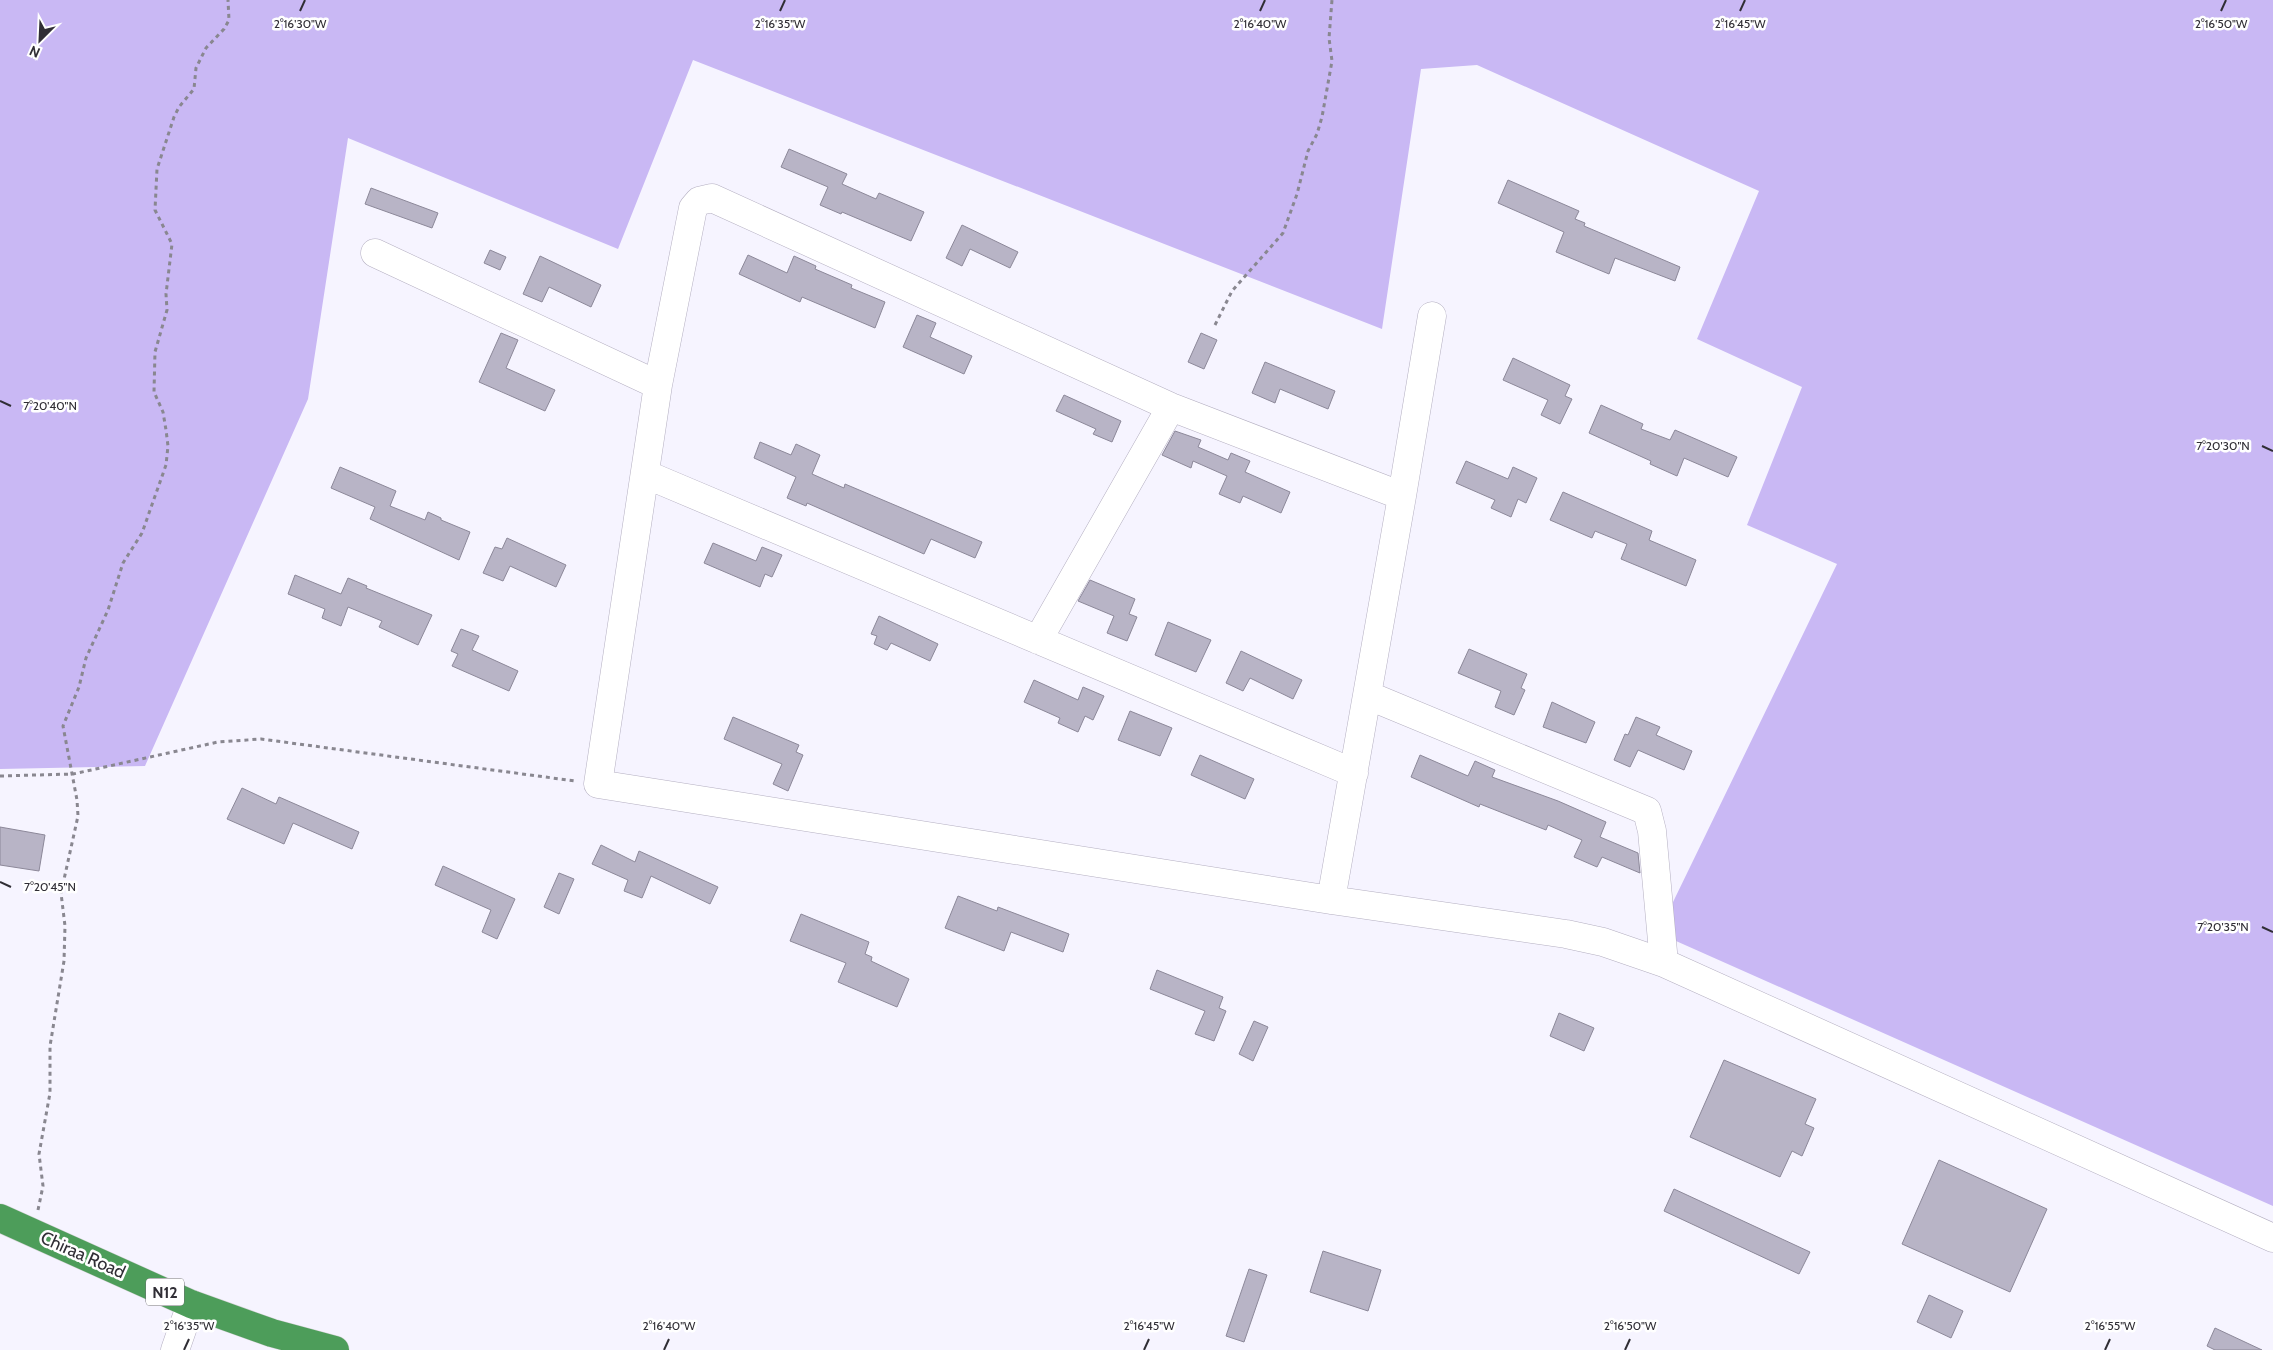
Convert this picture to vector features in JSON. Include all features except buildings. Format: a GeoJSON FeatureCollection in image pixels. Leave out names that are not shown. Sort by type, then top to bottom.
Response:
{"type":"FeatureCollection","features":[{"type":"Feature","properties":{"kind":"highway","name":"Chiraa Road"},"geometry":{"type":"LineString","coordinates":[[0,1218],[191,1304],[272,1333],[335,1350]]}},
{"type":"Feature","properties":{"kind":"street"},"geometry":{"type":"LineString","coordinates":[[1402,496],[1171,407],[712,198],[699,201],[693,208],[658,384],[598,784],[1331,900],[1566,934],[1603,942],[1664,963],[2273,1238]]}},
{"type":"Feature","properties":{"kind":"street"},"geometry":{"type":"LineString","coordinates":[[375,253],[658,384]]}},
{"type":"Feature","properties":{"kind":"street"},"geometry":{"type":"LineString","coordinates":[[1331,900],[1432,316]]}},
{"type":"Feature","properties":{"kind":"street"},"geometry":{"type":"LineString","coordinates":[[1038,640],[1171,407]]}},
{"type":"Feature","properties":{"kind":"street"},"geometry":{"type":"LineString","coordinates":[[645,474],[1354,773]]}},
{"type":"Feature","properties":{"kind":"street"},"geometry":{"type":"LineString","coordinates":[[1367,695],[1647,811],[1652,831],[1664,963]]}},
{"type":"Feature","properties":{"kind":"street"},"geometry":{"type":"LineString","coordinates":[[175,1350],[191,1304]]}},
{"type":"Feature","properties":{"kind":"path"},"geometry":{"type":"LineString","coordinates":[[33,1232],[43,1186],[38,1154],[50,1093],[50,1046],[64,961],[65,926],[61,893],[78,816],[77,800],[62,726],[79,687],[86,658],[108,610],[123,563],[142,533],[166,465],[168,446],[166,430],[163,412],[154,392],[155,352],[167,310],[166,294],[172,244],[155,210],[157,169],[174,117],[179,107],[194,89],[196,68],[212,39],[224,30],[229,20],[228,0]]}},
{"type":"Feature","properties":{"kind":"path"},"geometry":{"type":"LineString","coordinates":[[1215,325],[1232,291],[1283,233],[1297,194],[1308,150],[1317,134],[1322,117],[1332,61],[1329,38],[1332,0]]}},
{"type":"Feature","properties":{"kind":"path"},"geometry":{"type":"LineString","coordinates":[[0,776],[71,774],[218,742],[261,739],[598,784]]}},
{"type":"Feature","properties":{"kind":"shaded area"},"geometry":{"type":"Polygon","coordinates":[[[0,0],[2273,0],[2273,1206],[1658,933],[1837,564],[1747,525],[1802,387],[1697,339],[1759,191],[1477,65],[1421,69],[1382,329],[693,60],[618,249],[348,138],[308,399],[145,766],[0,769],[0,0]]]}}]}
